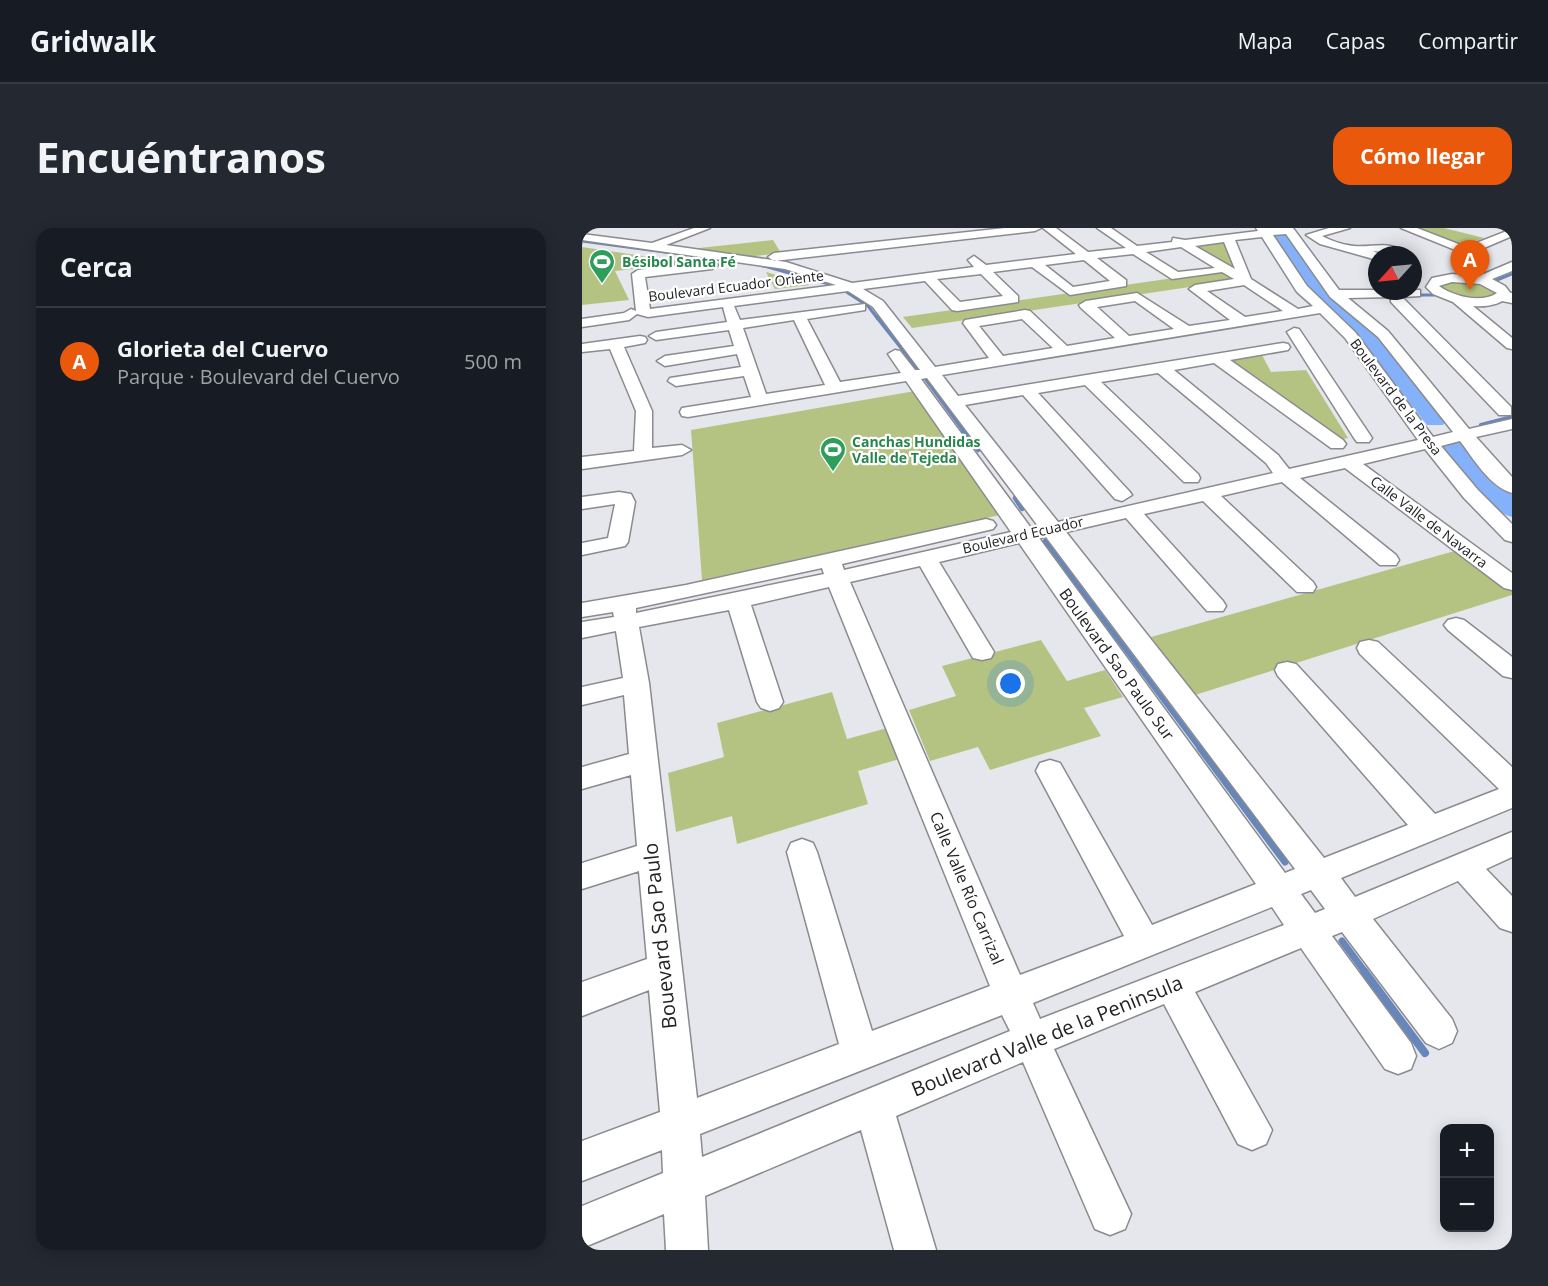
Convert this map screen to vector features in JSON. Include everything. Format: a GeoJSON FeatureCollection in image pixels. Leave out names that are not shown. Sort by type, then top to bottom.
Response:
{"type":"FeatureCollection","features":[{"type":"Feature","properties":{"kind":"street"},"geometry":{"type":"LineString","coordinates":[[582,231],[592,228]]}},
{"type":"Feature","properties":{"kind":"street"},"geometry":{"type":"LineString","coordinates":[[653,247],[704,228]]}},
{"type":"Feature","properties":{"kind":"street"},"geometry":{"type":"LineString","coordinates":[[888,230],[957,307],[1013,299],[941,228]]}},
{"type":"Feature","properties":{"kind":"street"},"geometry":{"type":"LineString","coordinates":[[582,243],[727,263],[760,276],[847,249],[997,230],[1035,228]]}},
{"type":"Feature","properties":{"kind":"street"},"geometry":{"type":"LineString","coordinates":[[997,230],[1070,291],[1121,283],[1049,228]]}},
{"type":"Feature","properties":{"kind":"street"},"geometry":{"type":"LineString","coordinates":[[1103,228],[1176,276],[1224,270]]}},
{"type":"Feature","properties":{"kind":"street"},"geometry":{"type":"LineString","coordinates":[[1210,228],[1224,234],[1246,281]]}},
{"type":"Feature","properties":{"kind":"street"},"geometry":{"type":"LineString","coordinates":[[1344,228],[1312,235],[1324,242],[1368,254]]}},
{"type":"Feature","properties":{"kind":"street"},"geometry":{"type":"LineString","coordinates":[[1407,228],[1480,256]]}},
{"type":"Feature","properties":{"kind":"street","name":"Boulevard Ecuador Oriente"},"geometry":{"type":"LineString","coordinates":[[726,301],[701,284],[643,309],[643,313],[726,301],[920,268],[981,268],[1026,255],[1084,254],[1133,248],[1176,239],[1273,229]]}},
{"type":"Feature","properties":{"kind":"street","name":"Boulevard de la Presa"},"geometry":{"type":"LineString","coordinates":[[1273,229],[1338,297],[1383,334],[1492,469],[1512,488]]}},
{"type":"Feature","properties":{"kind":"street","name":"Boulevard de la Presa"},"geometry":{"type":"LineString","coordinates":[[1273,229],[1302,289],[1350,335],[1423,435],[1471,494],[1512,536]]}},
{"type":"Feature","properties":{"kind":"street"},"geometry":{"type":"LineString","coordinates":[[609,241],[638,231]]}},
{"type":"Feature","properties":{"kind":"street"},"geometry":{"type":"LineString","coordinates":[[1466,251],[1512,232]]}},
{"type":"Feature","properties":{"kind":"street"},"geometry":{"type":"LineString","coordinates":[[1473,233],[1495,239]]}},
{"type":"Feature","properties":{"kind":"street"},"geometry":{"type":"LineString","coordinates":[[835,235],[847,249],[848,280]]}},
{"type":"Feature","properties":{"kind":"street"},"geometry":{"type":"LineString","coordinates":[[582,237],[653,247],[760,276],[848,280]]}},
{"type":"Feature","properties":{"kind":"street"},"geometry":{"type":"LineString","coordinates":[[1176,239],[1297,314]]}},
{"type":"Feature","properties":{"kind":"street"},"geometry":{"type":"LineString","coordinates":[[1352,250],[1368,248]]}},
{"type":"Feature","properties":{"kind":"street"},"geometry":{"type":"LineString","coordinates":[[643,309],[638,274],[701,284],[727,263]]}},
{"type":"Feature","properties":{"kind":"street"},"geometry":{"type":"LineString","coordinates":[[760,276],[786,266],[848,280]]}},
{"type":"Feature","properties":{"kind":"street"},"geometry":{"type":"LineString","coordinates":[[1480,280],[1512,266]]}},
{"type":"Feature","properties":{"kind":"street","name":"Boulevard Ecuador Oriente"},"geometry":{"type":"LineString","coordinates":[[726,301],[760,276],[848,280],[920,268]]}},
{"type":"Feature","properties":{"kind":"street"},"geometry":{"type":"LineString","coordinates":[[1431,270],[1458,278],[1480,280],[1507,292]]}},
{"type":"Feature","properties":{"kind":"street"},"geometry":{"type":"LineString","coordinates":[[1458,278],[1433,283],[1432,287],[1448,296],[1512,345]]}},
{"type":"Feature","properties":{"kind":"street","name":"Boulevard Sao Paulo Sur"},"geometry":{"type":"LineString","coordinates":[[848,280],[860,308],[921,374],[955,402],[1347,915],[1439,1030]]}},
{"type":"Feature","properties":{"kind":"street","name":"Boulevard Sao Paulo Sur"},"geometry":{"type":"LineString","coordinates":[[848,280],[878,304],[1019,527],[1398,1056]]}},
{"type":"Feature","properties":{"kind":"street"},"geometry":{"type":"LineString","coordinates":[[1242,322],[1195,289],[1246,281]]}},
{"type":"Feature","properties":{"kind":"street"},"geometry":{"type":"LineString","coordinates":[[1338,297],[1448,296],[1485,302],[1507,292]]}},
{"type":"Feature","properties":{"kind":"street"},"geometry":{"type":"LineString","coordinates":[[1422,298],[1448,296]]}},
{"type":"Feature","properties":{"kind":"street"},"geometry":{"type":"LineString","coordinates":[[1126,341],[1086,305],[1137,297],[1186,331]]}},
{"type":"Feature","properties":{"kind":"street"},"geometry":{"type":"LineString","coordinates":[[1338,297],[1368,298]]}},
{"type":"Feature","properties":{"kind":"street"},"geometry":{"type":"LineString","coordinates":[[1397,300],[1510,415]]}},
{"type":"Feature","properties":{"kind":"street"},"geometry":{"type":"LineString","coordinates":[[726,301],[760,400]]}},
{"type":"Feature","properties":{"kind":"street"},"geometry":{"type":"LineString","coordinates":[[1485,302],[1490,312],[1512,332]]}},
{"type":"Feature","properties":{"kind":"street"},"geometry":{"type":"LineString","coordinates":[[656,336],[860,308]]}},
{"type":"Feature","properties":{"kind":"street"},"geometry":{"type":"LineString","coordinates":[[688,412],[1322,309]]}},
{"type":"Feature","properties":{"kind":"street"},"geometry":{"type":"LineString","coordinates":[[582,317],[622,311],[632,315],[582,323]]}},
{"type":"Feature","properties":{"kind":"street"},"geometry":{"type":"LineString","coordinates":[[999,361],[970,323],[1025,314],[1065,351]]}},
{"type":"Feature","properties":{"kind":"street"},"geometry":{"type":"LineString","coordinates":[[800,316],[835,388]]}},
{"type":"Feature","properties":{"kind":"street"},"geometry":{"type":"LineString","coordinates":[[1294,332],[1363,438]]}},
{"type":"Feature","properties":{"kind":"street"},"geometry":{"type":"LineString","coordinates":[[582,348],[640,340]]}},
{"type":"Feature","properties":{"kind":"street"},"geometry":{"type":"LineString","coordinates":[[615,344],[644,411],[643,456]]}},
{"type":"Feature","properties":{"kind":"street"},"geometry":{"type":"LineString","coordinates":[[955,402],[1283,347]]}},
{"type":"Feature","properties":{"kind":"street"},"geometry":{"type":"LineString","coordinates":[[665,361],[743,349]]}},
{"type":"Feature","properties":{"kind":"street","name":"Calle Valle de Navarra"},"geometry":{"type":"LineString","coordinates":[[1216,358],[1512,584]]}},
{"type":"Feature","properties":{"kind":"street"},"geometry":{"type":"LineString","coordinates":[[1161,367],[1388,560]]}},
{"type":"Feature","properties":{"kind":"street"},"geometry":{"type":"LineString","coordinates":[[676,381],[750,370]]}},
{"type":"Feature","properties":{"kind":"street"},"geometry":{"type":"LineString","coordinates":[[1089,380],[1305,587]]}},
{"type":"Feature","properties":{"kind":"street"},"geometry":{"type":"LineString","coordinates":[[1026,390],[1215,606]]}},
{"type":"Feature","properties":{"kind":"street","name":"Boulevard Ecuador"},"geometry":{"type":"LineString","coordinates":[[582,630],[625,613],[834,569],[1277,466],[1510,415]]}},
{"type":"Feature","properties":{"kind":"street","name":"Boulevard Ecuador"},"geometry":{"type":"LineString","coordinates":[[1341,452],[1363,438],[1423,435]]}},
{"type":"Feature","properties":{"kind":"street"},"geometry":{"type":"LineString","coordinates":[[582,463],[682,450]]}},
{"type":"Feature","properties":{"kind":"street"},"geometry":{"type":"LineString","coordinates":[[582,503],[619,498],[624,498],[625,502],[618,542],[582,549]]}},
{"type":"Feature","properties":{"kind":"street","name":"Boulevard Ecuador"},"geometry":{"type":"LineString","coordinates":[[582,610],[625,613],[738,601],[834,569],[926,558],[1019,527]]}},
{"type":"Feature","properties":{"kind":"street"},"geometry":{"type":"LineString","coordinates":[[926,558],[982,652]]}},
{"type":"Feature","properties":{"kind":"street","name":"Calle Valle Río Carrizal"},"geometry":{"type":"LineString","coordinates":[[834,569],[1011,994],[1110,1214]]}},
{"type":"Feature","properties":{"kind":"street"},"geometry":{"type":"LineString","coordinates":[[738,601],[770,702]]}},
{"type":"Feature","properties":{"kind":"street","name":"Bouevard Sao Paulo"},"geometry":{"type":"LineString","coordinates":[[625,613],[636,683],[642,761],[680,1122],[686,1184],[687,1250]]}},
{"type":"Feature","properties":{"kind":"street"},"geometry":{"type":"LineString","coordinates":[[1456,625],[1512,670]]}},
{"type":"Feature","properties":{"kind":"street"},"geometry":{"type":"LineString","coordinates":[[1369,648],[1512,784]]}},
{"type":"Feature","properties":{"kind":"street"},"geometry":{"type":"LineString","coordinates":[[1287,670],[1430,829]]}},
{"type":"Feature","properties":{"kind":"street"},"geometry":{"type":"LineString","coordinates":[[582,696],[636,683]]}},
{"type":"Feature","properties":{"kind":"street"},"geometry":{"type":"LineString","coordinates":[[582,778],[642,761]]}},
{"type":"Feature","properties":{"kind":"street"},"geometry":{"type":"LineString","coordinates":[[1050,771],[1145,943]]}},
{"type":"Feature","properties":{"kind":"street"},"geometry":{"type":"LineString","coordinates":[[582,1161],[1145,943],[1512,796]]}},
{"type":"Feature","properties":{"kind":"street","name":"Boulevard Valle de la Peninsula"},"geometry":{"type":"LineString","coordinates":[[582,1227],[1032,1040],[1173,986],[1347,915],[1512,844]]}},
{"type":"Feature","properties":{"kind":"street"},"geometry":{"type":"LineString","coordinates":[[802,852],[860,1053]]}},
{"type":"Feature","properties":{"kind":"street"},"geometry":{"type":"LineString","coordinates":[[582,876],[653,854]]}},
{"type":"Feature","properties":{"kind":"street"},"geometry":{"type":"LineString","coordinates":[[1463,866],[1512,918]]}},
{"type":"Feature","properties":{"kind":"street"},"geometry":{"type":"LineString","coordinates":[[582,999],[664,969]]}},
{"type":"Feature","properties":{"kind":"street"},"geometry":{"type":"LineString","coordinates":[[1173,986],[1252,1131]]}},
{"type":"Feature","properties":{"kind":"street"},"geometry":{"type":"LineString","coordinates":[[874,1107],[915,1250]]}},
{"type":"Feature","properties":{"kind":"green space"},"geometry":{"type":"Polygon","coordinates":[[[1418,228],[1444,228],[1484,238],[1463,246],[1418,228]]]}},
{"type":"Feature","properties":{"kind":"green space"},"geometry":{"type":"Polygon","coordinates":[[[773,240],[781,253],[748,257],[690,249],[773,240]]]}},
{"type":"Feature","properties":{"kind":"green space"},"geometry":{"type":"Polygon","coordinates":[[[1225,241],[1241,275],[1191,245],[1225,241]]]}},
{"type":"Feature","properties":{"kind":"green space","name":"Bésibol Santa Fé"},"geometry":{"type":"Polygon","coordinates":[[[582,247],[691,263],[615,271],[629,300],[582,305],[582,247]]]}},
{"type":"Feature","properties":{"kind":"green space"},"geometry":{"type":"Polygon","coordinates":[[[1222,271],[1237,280],[912,328],[903,317],[1222,271]]]}},
{"type":"Feature","properties":{"kind":"green space"},"geometry":{"type":"Polygon","coordinates":[[[766,272],[810,285],[775,289],[766,272]]]}},
{"type":"Feature","properties":{"kind":"green space"},"geometry":{"type":"Polygon","coordinates":[[[1474,280],[1501,294],[1469,297],[1438,288],[1440,282],[1474,280]]]}},
{"type":"Feature","properties":{"kind":"green space"},"geometry":{"type":"Polygon","coordinates":[[[1262,355],[1271,372],[1306,370],[1348,438],[1338,440],[1227,360],[1262,355]]]}},
{"type":"Feature","properties":{"kind":"green space","name":"Canchas Hundidas Valle de Tejeda"},"geometry":{"type":"Polygon","coordinates":[[[915,391],[1000,515],[702,580],[691,430],[915,391]]]}},
{"type":"Feature","properties":{"kind":"green space"},"geometry":{"type":"Polygon","coordinates":[[[1458,550],[1512,591],[1512,595],[1195,695],[1151,637],[1458,550]]]}},
{"type":"Feature","properties":{"kind":"green space"},"geometry":{"type":"Polygon","coordinates":[[[1041,640],[1067,681],[1105,670],[1123,697],[1084,708],[1101,736],[990,770],[978,747],[930,761],[909,710],[956,696],[942,666],[1041,640]]]}},
{"type":"Feature","properties":{"kind":"green space"},"geometry":{"type":"Polygon","coordinates":[[[832,692],[847,739],[891,727],[903,758],[858,771],[868,804],[737,844],[732,816],[676,832],[668,773],[724,757],[717,723],[832,692]]]}},
{"type":"Feature","properties":{"kind":"waterway"},"geometry":{"type":"LineString","coordinates":[[1279,235],[1324,297],[1370,340],[1435,420]]}},
{"type":"Feature","properties":{"kind":"waterway"},"geometry":{"type":"LineString","coordinates":[[582,241],[680,254]]}},
{"type":"Feature","properties":{"kind":"waterway"},"geometry":{"type":"LineString","coordinates":[[760,265],[829,284]]}},
{"type":"Feature","properties":{"kind":"waterway"},"geometry":{"type":"LineString","coordinates":[[1497,280],[1512,274]]}},
{"type":"Feature","properties":{"kind":"waterway"},"geometry":{"type":"LineString","coordinates":[[845,291],[868,306],[878,319]]}},
{"type":"Feature","properties":{"kind":"waterway"},"geometry":{"type":"LineString","coordinates":[[1422,295],[1434,295]]}},
{"type":"Feature","properties":{"kind":"waterway"},"geometry":{"type":"LineString","coordinates":[[877,317],[919,370]]}},
{"type":"Feature","properties":{"kind":"waterway"},"geometry":{"type":"LineString","coordinates":[[926,379],[964,431]]}},
{"type":"Feature","properties":{"kind":"waterway"},"geometry":{"type":"LineString","coordinates":[[1428,411],[1437,415]]}},
{"type":"Feature","properties":{"kind":"waterway"},"geometry":{"type":"LineString","coordinates":[[1481,425],[1512,417]]}},
{"type":"Feature","properties":{"kind":"waterway"},"geometry":{"type":"LineString","coordinates":[[963,430],[978,450]]}},
{"type":"Feature","properties":{"kind":"waterway"},"geometry":{"type":"LineString","coordinates":[[1451,444],[1471,472],[1512,509]]}},
{"type":"Feature","properties":{"kind":"waterway"},"geometry":{"type":"LineString","coordinates":[[1015,498],[1022,509]]}},
{"type":"Feature","properties":{"kind":"waterway"},"geometry":{"type":"LineString","coordinates":[[1045,541],[1069,573]]}},
{"type":"Feature","properties":{"kind":"waterway"},"geometry":{"type":"LineString","coordinates":[[1067,571],[1201,750]]}},
{"type":"Feature","properties":{"kind":"waterway"},"geometry":{"type":"LineString","coordinates":[[1200,748],[1285,862]]}},
{"type":"Feature","properties":{"kind":"waterway"},"geometry":{"type":"LineString","coordinates":[[1342,941],[1365,972]]}},
{"type":"Feature","properties":{"kind":"waterway"},"geometry":{"type":"LineString","coordinates":[[1364,971],[1425,1053]]}},
{"type":"Feature","properties":{"kind":"place","name":"Bésibol Santa Fé"},"geometry":{"type":"Point","coordinates":[602,285]}},
{"type":"Feature","properties":{"kind":"place","name":"Glorieta del Cuervo"},"geometry":{"type":"Point","coordinates":[1470,290]}},
{"type":"Feature","properties":{"kind":"place","name":"Canchas Hundidas Valle de Tejeda"},"geometry":{"type":"Point","coordinates":[833,473]}}]}
